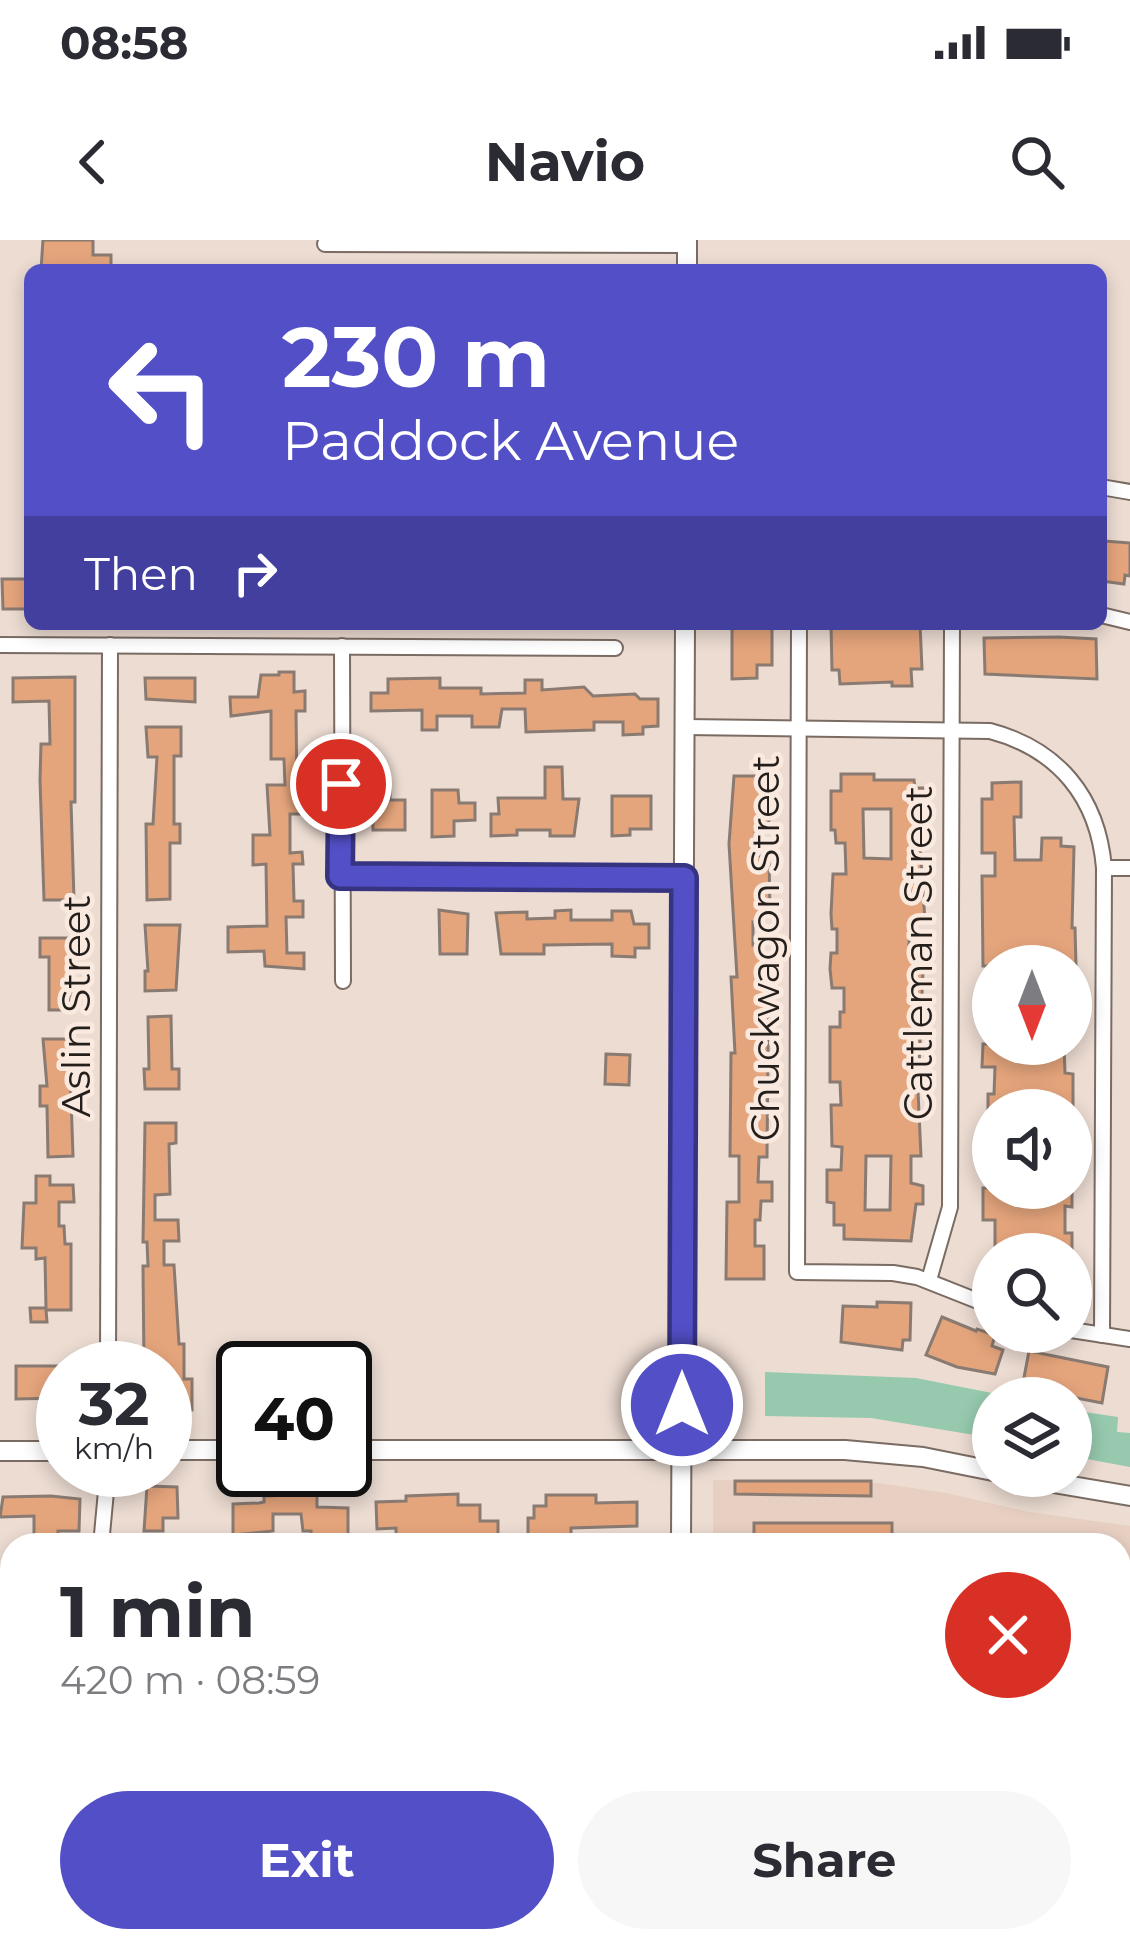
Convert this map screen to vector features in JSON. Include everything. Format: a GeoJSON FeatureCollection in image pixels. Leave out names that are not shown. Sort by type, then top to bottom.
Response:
{"type":"FeatureCollection","features":[{"type":"Feature","properties":{"kind":"street"},"geometry":{"type":"LineString","coordinates":[[326,244],[687,243]]}},
{"type":"Feature","properties":{"kind":"street"},"geometry":{"type":"LineString","coordinates":[[681,1533],[685,630]]}},
{"type":"Feature","properties":{"kind":"street","name":"Chuckwagon Street"},"geometry":{"type":"LineString","coordinates":[[800,630],[797,1272],[892,1273],[929,1280]]}},
{"type":"Feature","properties":{"kind":"street","name":"Cattleman Street"},"geometry":{"type":"LineString","coordinates":[[929,1280],[950,1207],[952,630]]}},
{"type":"Feature","properties":{"kind":"street"},"geometry":{"type":"LineString","coordinates":[[0,645],[616,648]]}},
{"type":"Feature","properties":{"kind":"street","name":"Aslin Street"},"geometry":{"type":"LineString","coordinates":[[108,1341],[110,645]]}},
{"type":"Feature","properties":{"kind":"street"},"geometry":{"type":"LineString","coordinates":[[342,646],[344,981]]}},
{"type":"Feature","properties":{"kind":"street"},"geometry":{"type":"LineString","coordinates":[[685,728],[990,730],[1055,761],[1086,798],[1096,820],[1104,868],[1102,1335]]}},
{"type":"Feature","properties":{"kind":"street"},"geometry":{"type":"LineString","coordinates":[[1104,868],[1130,868]]}},
{"type":"Feature","properties":{"kind":"street"},"geometry":{"type":"LineString","coordinates":[[340,876],[684,878]]}},
{"type":"Feature","properties":{"kind":"street"},"geometry":{"type":"LineString","coordinates":[[929,1280],[972,1298]]}},
{"type":"Feature","properties":{"kind":"street"},"geometry":{"type":"LineString","coordinates":[[1092,1333],[1130,1339]]}},
{"type":"Feature","properties":{"kind":"street"},"geometry":{"type":"LineString","coordinates":[[372,1450],[865,1451],[972,1467]]}},
{"type":"Feature","properties":{"kind":"street"},"geometry":{"type":"LineString","coordinates":[[0,1451],[36,1451]]}},
{"type":"Feature","properties":{"kind":"street"},"geometry":{"type":"LineString","coordinates":[[1092,1490],[1130,1496]]}},
{"type":"Feature","properties":{"kind":"street"},"geometry":{"type":"LineString","coordinates":[[102,1533],[105,1497]]}},
{"type":"Feature","properties":{"kind":"shaded area"},"geometry":{"type":"Polygon","coordinates":[[[713,1480],[878,1483],[1130,1526],[1130,1533],[713,1533],[713,1480]]]}},
{"type":"Feature","properties":{"kind":"green space"},"geometry":{"type":"Polygon","coordinates":[[[765,1372],[916,1378],[972,1389],[972,1435],[871,1418],[765,1416],[765,1372]]]}},
{"type":"Feature","properties":{"kind":"green space"},"geometry":{"type":"Polygon","coordinates":[[[1092,1413],[1118,1417],[1117,1432],[1130,1433],[1130,1467],[1092,1460],[1092,1413]]]}},
{"type":"Feature","properties":{"kind":"building"},"geometry":{"type":"Polygon","coordinates":[[[43,240],[93,240],[93,255],[111,255],[111,264],[41,264],[43,240]]]}},
{"type":"Feature","properties":{"kind":"building"},"geometry":{"type":"Polygon","coordinates":[[[1107,541],[1130,543],[1130,576],[1125,575],[1124,584],[1107,582],[1107,541]]]}},
{"type":"Feature","properties":{"kind":"building"},"geometry":{"type":"Polygon","coordinates":[[[2,579],[24,579],[24,609],[3,609],[2,579]]]}},
{"type":"Feature","properties":{"kind":"building"},"geometry":{"type":"Polygon","coordinates":[[[732,630],[772,630],[772,665],[757,665],[757,678],[732,679],[732,630]]]}},
{"type":"Feature","properties":{"kind":"building"},"geometry":{"type":"Polygon","coordinates":[[[831,630],[920,630],[922,669],[911,669],[912,686],[840,684],[839,670],[832,670],[831,630]]]}},
{"type":"Feature","properties":{"kind":"building"},"geometry":{"type":"Polygon","coordinates":[[[984,638],[1096,639],[1097,679],[985,674],[984,638]]]}},
{"type":"Feature","properties":{"kind":"building"},"geometry":{"type":"Polygon","coordinates":[[[294,672],[294,692],[305,691],[305,711],[296,711],[297,792],[303,792],[304,814],[290,814],[290,853],[302,852],[303,864],[293,864],[294,901],[303,901],[303,917],[286,917],[287,953],[304,953],[304,969],[265,966],[264,951],[228,952],[228,927],[267,926],[266,864],[253,865],[253,835],[270,835],[267,785],[285,785],[284,759],[271,759],[271,711],[231,716],[230,697],[258,697],[261,675],[294,672]]]}},
{"type":"Feature","properties":{"kind":"building"},"geometry":{"type":"Polygon","coordinates":[[[75,677],[74,900],[44,900],[40,780],[41,744],[50,744],[49,701],[13,702],[13,678],[75,677]]]}},
{"type":"Feature","properties":{"kind":"building"},"geometry":{"type":"Polygon","coordinates":[[[145,678],[195,678],[195,702],[146,699],[145,678]]]}},
{"type":"Feature","properties":{"kind":"building"},"geometry":{"type":"Polygon","coordinates":[[[440,678],[440,688],[481,688],[481,694],[525,693],[525,680],[542,680],[542,690],[584,687],[593,696],[635,694],[640,699],[658,699],[658,726],[643,727],[643,734],[623,735],[623,722],[594,722],[594,730],[526,732],[525,709],[502,709],[499,727],[472,727],[472,716],[437,716],[437,730],[422,730],[422,710],[371,711],[371,693],[388,693],[388,679],[440,678]]]}},
{"type":"Feature","properties":{"kind":"building"},"geometry":{"type":"Polygon","coordinates":[[[146,727],[181,727],[181,756],[174,756],[174,824],[180,824],[180,843],[170,843],[170,899],[147,900],[146,824],[153,824],[157,757],[148,757],[146,727]]]}},
{"type":"Feature","properties":{"kind":"building"},"geometry":{"type":"Polygon","coordinates":[[[545,767],[562,767],[563,799],[579,799],[574,836],[517,830],[517,835],[491,836],[491,814],[499,814],[498,798],[545,798],[545,767]]]}},
{"type":"Feature","properties":{"kind":"building"},"geometry":{"type":"Polygon","coordinates":[[[841,774],[914,780],[915,788],[926,788],[924,831],[919,831],[925,921],[910,921],[909,946],[924,946],[918,1091],[921,1156],[911,1156],[911,1183],[923,1186],[923,1204],[916,1204],[911,1241],[844,1239],[844,1225],[834,1225],[834,1203],[827,1202],[827,1170],[841,1170],[842,1147],[832,1146],[831,1105],[841,1105],[840,1082],[830,1082],[830,1027],[840,1027],[840,1012],[844,1012],[844,988],[832,988],[830,969],[831,953],[837,953],[837,929],[832,929],[831,914],[833,874],[846,874],[845,843],[836,843],[835,830],[831,830],[831,791],[841,791],[841,774]],[[863,809],[864,858],[891,859],[891,809],[863,809]],[[866,1156],[865,1210],[890,1210],[891,1156],[866,1156]]]}},
{"type":"Feature","properties":{"kind":"building"},"geometry":{"type":"Polygon","coordinates":[[[734,776],[757,776],[757,787],[768,787],[769,829],[755,829],[756,856],[769,856],[770,914],[761,914],[761,922],[753,922],[753,945],[758,945],[758,953],[769,956],[767,1157],[759,1157],[758,1182],[772,1182],[772,1201],[761,1201],[760,1220],[755,1220],[755,1246],[764,1246],[764,1279],[726,1279],[727,1202],[739,1202],[739,1156],[730,1156],[731,1053],[735,1053],[731,977],[737,977],[729,844],[734,776]]]}},
{"type":"Feature","properties":{"kind":"building"},"geometry":{"type":"Polygon","coordinates":[[[1021,782],[1021,817],[1014,817],[1015,860],[1041,860],[1042,838],[1061,838],[1061,846],[1074,847],[1075,945],[983,945],[982,876],[995,876],[995,853],[982,853],[982,799],[992,799],[992,783],[1021,782]]]}},
{"type":"Feature","properties":{"kind":"building"},"geometry":{"type":"Polygon","coordinates":[[[390,787],[390,800],[405,800],[405,830],[373,830],[372,788],[390,787]]]}},
{"type":"Feature","properties":{"kind":"building"},"geometry":{"type":"Polygon","coordinates":[[[432,790],[458,790],[459,803],[475,803],[475,820],[454,821],[454,836],[432,837],[432,790]]]}},
{"type":"Feature","properties":{"kind":"building"},"geometry":{"type":"Polygon","coordinates":[[[612,796],[651,796],[651,829],[630,829],[630,835],[612,836],[612,796]]]}},
{"type":"Feature","properties":{"kind":"building"},"geometry":{"type":"Polygon","coordinates":[[[439,910],[468,914],[467,954],[440,954],[439,910]]]}},
{"type":"Feature","properties":{"kind":"building"},"geometry":{"type":"Polygon","coordinates":[[[571,910],[571,920],[612,920],[612,911],[631,911],[634,924],[649,924],[649,948],[635,948],[635,957],[612,956],[612,944],[544,945],[544,954],[501,954],[496,913],[527,912],[527,919],[555,918],[555,911],[571,910]]]}},
{"type":"Feature","properties":{"kind":"building"},"geometry":{"type":"Polygon","coordinates":[[[145,925],[180,925],[176,990],[145,991],[145,925]]]}},
{"type":"Feature","properties":{"kind":"building"},"geometry":{"type":"Polygon","coordinates":[[[40,938],[73,938],[70,1010],[49,1010],[49,957],[40,957],[40,938]]]}},
{"type":"Feature","properties":{"kind":"building"},"geometry":{"type":"Polygon","coordinates":[[[171,1016],[172,1069],[179,1069],[179,1089],[145,1089],[148,1017],[171,1016]]]}},
{"type":"Feature","properties":{"kind":"building"},"geometry":{"type":"Polygon","coordinates":[[[43,1039],[69,1039],[73,1156],[48,1157],[47,1106],[40,1106],[40,1086],[47,1086],[43,1039]]]}},
{"type":"Feature","properties":{"kind":"building"},"geometry":{"type":"Polygon","coordinates":[[[606,1054],[630,1055],[629,1085],[605,1084],[606,1054]]]}},
{"type":"Feature","properties":{"kind":"building"},"geometry":{"type":"Polygon","coordinates":[[[1065,1065],[1065,1073],[1073,1074],[1073,1089],[994,1089],[995,1067],[982,1067],[1065,1065]]]}},
{"type":"Feature","properties":{"kind":"building"},"geometry":{"type":"Polygon","coordinates":[[[145,1123],[176,1123],[176,1143],[169,1144],[170,1194],[155,1195],[155,1220],[178,1220],[179,1241],[164,1241],[164,1265],[174,1265],[179,1341],[144,1341],[143,1266],[148,1266],[147,1242],[143,1242],[145,1123]]]}},
{"type":"Feature","properties":{"kind":"building"},"geometry":{"type":"Polygon","coordinates":[[[36,1176],[50,1176],[50,1185],[73,1185],[74,1202],[59,1202],[59,1226],[64,1226],[65,1244],[71,1244],[71,1310],[46,1310],[47,1322],[31,1322],[30,1308],[46,1308],[45,1258],[36,1259],[36,1248],[22,1248],[24,1203],[36,1203],[36,1176]]]}},
{"type":"Feature","properties":{"kind":"building"},"geometry":{"type":"Polygon","coordinates":[[[983,1209],[1065,1209],[1065,1233],[995,1233],[995,1220],[983,1220],[983,1209]]]}},
{"type":"Feature","properties":{"kind":"building"},"geometry":{"type":"Polygon","coordinates":[[[877,1302],[911,1303],[910,1340],[903,1340],[902,1350],[841,1342],[843,1306],[877,1307],[877,1302]]]}},
{"type":"Feature","properties":{"kind":"building"},"geometry":{"type":"Polygon","coordinates":[[[942,1317],[972,1329],[972,1353],[1002,1353],[995,1374],[926,1355],[942,1317]]]}},
{"type":"Feature","properties":{"kind":"building"},"geometry":{"type":"Polygon","coordinates":[[[1029,1353],[1108,1367],[1102,1403],[1092,1401],[1092,1377],[1024,1377],[1029,1353]]]}},
{"type":"Feature","properties":{"kind":"building"},"geometry":{"type":"Polygon","coordinates":[[[16,1366],[36,1366],[36,1399],[16,1399],[16,1366]]]}},
{"type":"Feature","properties":{"kind":"building"},"geometry":{"type":"Polygon","coordinates":[[[735,1481],[871,1481],[871,1496],[735,1494],[735,1481]]]}},
{"type":"Feature","properties":{"kind":"building"},"geometry":{"type":"Polygon","coordinates":[[[458,1494],[458,1505],[480,1505],[480,1521],[498,1521],[498,1533],[377,1529],[376,1502],[406,1501],[406,1496],[458,1494]]]}},
{"type":"Feature","properties":{"kind":"building"},"geometry":{"type":"Polygon","coordinates":[[[546,1495],[596,1495],[596,1503],[637,1502],[637,1526],[528,1533],[534,1506],[546,1506],[546,1495]]]}},
{"type":"Feature","properties":{"kind":"building"},"geometry":{"type":"Polygon","coordinates":[[[3,1497],[80,1499],[79,1531],[34,1533],[34,1516],[0,1517],[3,1497]]]}},
{"type":"Feature","properties":{"kind":"building"},"geometry":{"type":"Polygon","coordinates":[[[146,1497],[177,1497],[178,1518],[163,1518],[163,1531],[144,1531],[146,1497]]]}},
{"type":"Feature","properties":{"kind":"building"},"geometry":{"type":"Polygon","coordinates":[[[264,1497],[317,1497],[317,1507],[348,1508],[348,1533],[303,1531],[301,1514],[273,1514],[273,1531],[233,1533],[233,1504],[264,1502],[264,1497]]]}},
{"type":"Feature","properties":{"kind":"building"},"geometry":{"type":"Polygon","coordinates":[[[754,1523],[892,1523],[892,1533],[754,1533],[754,1523]]]}},
{"type":"Feature","properties":{"kind":"route"},"geometry":{"type":"LineString","coordinates":[[341,784],[340,876],[684,878],[682,1405]]}}]}
